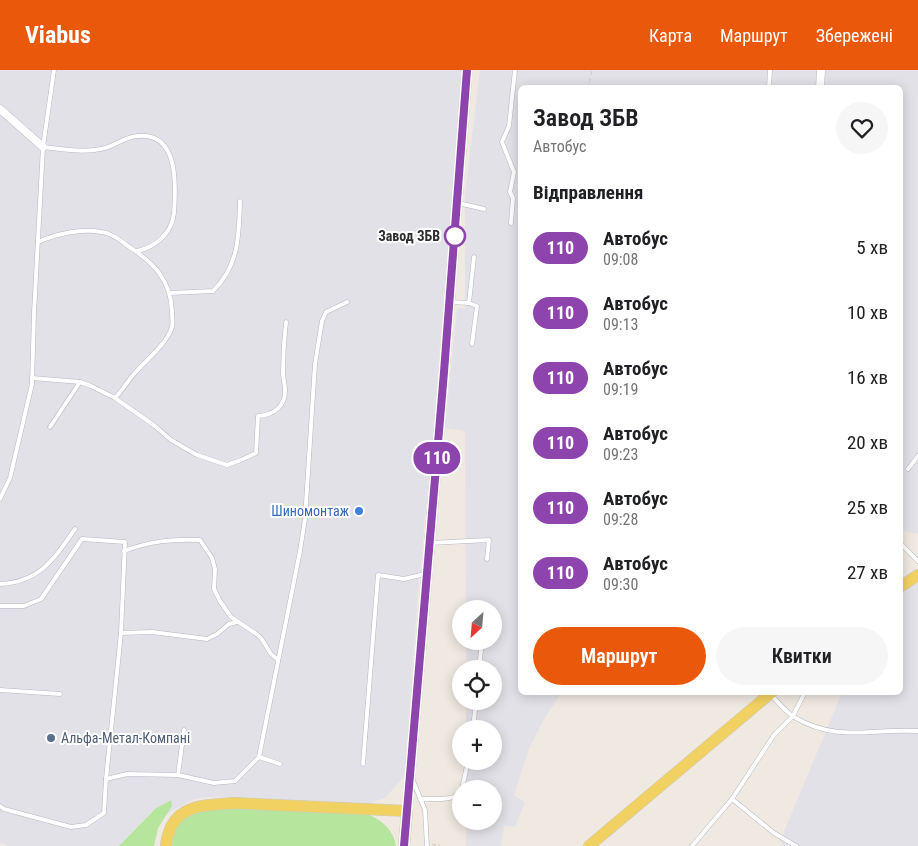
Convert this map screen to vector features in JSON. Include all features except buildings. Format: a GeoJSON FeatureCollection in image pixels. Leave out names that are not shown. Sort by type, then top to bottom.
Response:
{"type":"FeatureCollection","features":[{"type":"Feature","properties":{"kind":"main road"},"geometry":{"type":"LineString","coordinates":[[404,846],[450,302],[467,70]]}},
{"type":"Feature","properties":{"kind":"main road"},"geometry":{"type":"LineString","coordinates":[[903,585],[918,575]]}},
{"type":"Feature","properties":{"kind":"main road"},"geometry":{"type":"LineString","coordinates":[[589,846],[770,695]]}},
{"type":"Feature","properties":{"kind":"main road"},"geometry":{"type":"LineString","coordinates":[[165,844],[175,820],[183,813],[206,805],[234,803],[407,811]]}},
{"type":"Feature","properties":{"kind":"street"},"geometry":{"type":"LineString","coordinates":[[820,85],[821,70]]}},
{"type":"Feature","properties":{"kind":"street"},"geometry":{"type":"LineString","coordinates":[[0,109],[44,147]]}},
{"type":"Feature","properties":{"kind":"lane"},"geometry":{"type":"LineString","coordinates":[[0,499],[10,478],[32,378],[44,147],[54,70]]}},
{"type":"Feature","properties":{"kind":"lane"},"geometry":{"type":"LineString","coordinates":[[511,223],[513,198],[510,192],[514,172],[502,142],[509,126],[515,70]]}},
{"type":"Feature","properties":{"kind":"lane"},"geometry":{"type":"LineString","coordinates":[[769,85],[770,70]]}},
{"type":"Feature","properties":{"kind":"lane"},"geometry":{"type":"LineString","coordinates":[[44,147],[93,151],[110,147],[131,137],[145,135],[155,137],[168,150],[173,166],[176,192],[172,225],[156,244],[137,252]]}},
{"type":"Feature","properties":{"kind":"lane"},"geometry":{"type":"LineString","coordinates":[[170,293],[213,291],[228,275],[236,252],[240,201]]}},
{"type":"Feature","properties":{"kind":"lane"},"geometry":{"type":"LineString","coordinates":[[458,203],[484,209]]}},
{"type":"Feature","properties":{"kind":"lane"},"geometry":{"type":"LineString","coordinates":[[38,242],[66,232],[101,232],[116,237],[155,267],[170,293],[172,301],[172,328],[165,342],[151,355],[115,398]]}},
{"type":"Feature","properties":{"kind":"lane"},"geometry":{"type":"LineString","coordinates":[[469,303],[474,257]]}},
{"type":"Feature","properties":{"kind":"lane"},"geometry":{"type":"LineString","coordinates":[[106,779],[127,774],[178,774],[214,783],[235,781],[259,757],[305,519],[310,428],[318,339],[326,312],[347,302]]}},
{"type":"Feature","properties":{"kind":"lane"},"geometry":{"type":"LineString","coordinates":[[450,302],[469,303],[477,306],[472,344]]}},
{"type":"Feature","properties":{"kind":"lane"},"geometry":{"type":"LineString","coordinates":[[32,378],[80,382],[92,386],[115,398],[155,426],[171,440],[226,465],[256,452],[258,416],[269,416],[276,411],[284,399],[286,390],[283,374],[286,322]]}},
{"type":"Feature","properties":{"kind":"lane"},"geometry":{"type":"LineString","coordinates":[[50,427],[80,382]]}},
{"type":"Feature","properties":{"kind":"lane"},"geometry":{"type":"LineString","coordinates":[[908,469],[918,456]]}},
{"type":"Feature","properties":{"kind":"lane"},"geometry":{"type":"LineString","coordinates":[[0,584],[13,584],[40,572],[49,565],[75,530]]}},
{"type":"Feature","properties":{"kind":"lane"},"geometry":{"type":"LineString","coordinates":[[0,606],[24,606],[41,599],[82,539],[125,542],[121,633],[104,813],[86,825],[71,827],[4,809],[0,806]]}},
{"type":"Feature","properties":{"kind":"lane"},"geometry":{"type":"LineString","coordinates":[[124,551],[139,545],[172,539],[200,540],[212,558],[215,569],[214,588],[231,617],[261,638],[271,654],[278,660]]}},
{"type":"Feature","properties":{"kind":"lane"},"geometry":{"type":"LineString","coordinates":[[430,543],[489,540],[487,559]]}},
{"type":"Feature","properties":{"kind":"lane"},"geometry":{"type":"LineString","coordinates":[[903,546],[918,561]]}},
{"type":"Feature","properties":{"kind":"lane"},"geometry":{"type":"LineString","coordinates":[[363,764],[378,575],[404,579],[427,574]]}},
{"type":"Feature","properties":{"kind":"lane"},"geometry":{"type":"LineString","coordinates":[[121,633],[152,632],[207,639],[217,634],[229,624],[237,622]]}},
{"type":"Feature","properties":{"kind":"lane"},"geometry":{"type":"LineString","coordinates":[[0,690],[60,694]]}},
{"type":"Feature","properties":{"kind":"lane"},"geometry":{"type":"LineString","coordinates":[[772,695],[793,716],[821,730],[839,733],[918,731]]}},
{"type":"Feature","properties":{"kind":"lane"},"geometry":{"type":"LineString","coordinates":[[692,846],[732,799],[774,736],[793,716],[804,695]]}},
{"type":"Feature","properties":{"kind":"lane"},"geometry":{"type":"LineString","coordinates":[[178,774],[184,730]]}},
{"type":"Feature","properties":{"kind":"lane"},"geometry":{"type":"LineString","coordinates":[[259,757],[280,764]]}},
{"type":"Feature","properties":{"kind":"lane"},"geometry":{"type":"LineString","coordinates":[[410,779],[425,810],[427,846]]}},
{"type":"Feature","properties":{"kind":"lane"},"geometry":{"type":"LineString","coordinates":[[420,799],[452,797]]}},
{"type":"Feature","properties":{"kind":"lane"},"geometry":{"type":"LineString","coordinates":[[732,799],[774,832],[796,846]]}},
{"type":"Feature","properties":{"kind":"path"},"geometry":{"type":"LineString","coordinates":[[589,85],[592,70]]}},
{"type":"Feature","properties":{"kind":"shaded area"},"geometry":{"type":"Polygon","coordinates":[[[0,70],[464,70],[460,91],[405,770],[402,779],[386,797],[360,805],[210,797],[194,799],[168,813],[155,817],[154,809],[119,846],[8,846],[0,843],[0,70]]]}},
{"type":"Feature","properties":{"kind":"shaded area"},"geometry":{"type":"Polygon","coordinates":[[[480,70],[918,70],[918,533],[913,534],[903,529],[903,85],[518,85],[518,695],[560,695],[543,721],[529,749],[514,795],[525,802],[515,827],[504,826],[501,846],[466,846],[466,830],[502,830],[502,780],[466,780],[466,770],[502,770],[502,720],[466,720],[466,710],[502,710],[502,660],[466,660],[466,650],[502,650],[502,600],[466,600],[465,431],[445,428],[457,308],[465,309],[465,193],[480,70]]]}},
{"type":"Feature","properties":{"kind":"shaded area"},"geometry":{"type":"Polygon","coordinates":[[[918,582],[918,846],[784,846],[780,841],[841,695],[903,695],[903,593],[918,582]]]}},
{"type":"Feature","properties":{"kind":"green space"},"geometry":{"type":"Polygon","coordinates":[[[171,800],[172,806],[158,828],[154,846],[119,846],[155,809],[171,800]]]}},
{"type":"Feature","properties":{"kind":"green space"},"geometry":{"type":"Polygon","coordinates":[[[233,805],[370,815],[387,827],[393,835],[396,846],[172,846],[174,826],[187,813],[233,805]]]}},
{"type":"Feature","properties":{"kind":"bus line","name":"110"},"geometry":{"type":"LineString","coordinates":[[404,846],[444,372],[467,70]]}},
{"type":"Feature","properties":{"kind":"place","name":"Завод ЗБВ"},"geometry":{"type":"Point","coordinates":[455,236]}},
{"type":"Feature","properties":{"kind":"place","name":"Шиномонтаж"},"geometry":{"type":"Point","coordinates":[359,511]}},
{"type":"Feature","properties":{"kind":"place","name":"Альфа-Метал-Компані"},"geometry":{"type":"Point","coordinates":[51,738]}}]}
